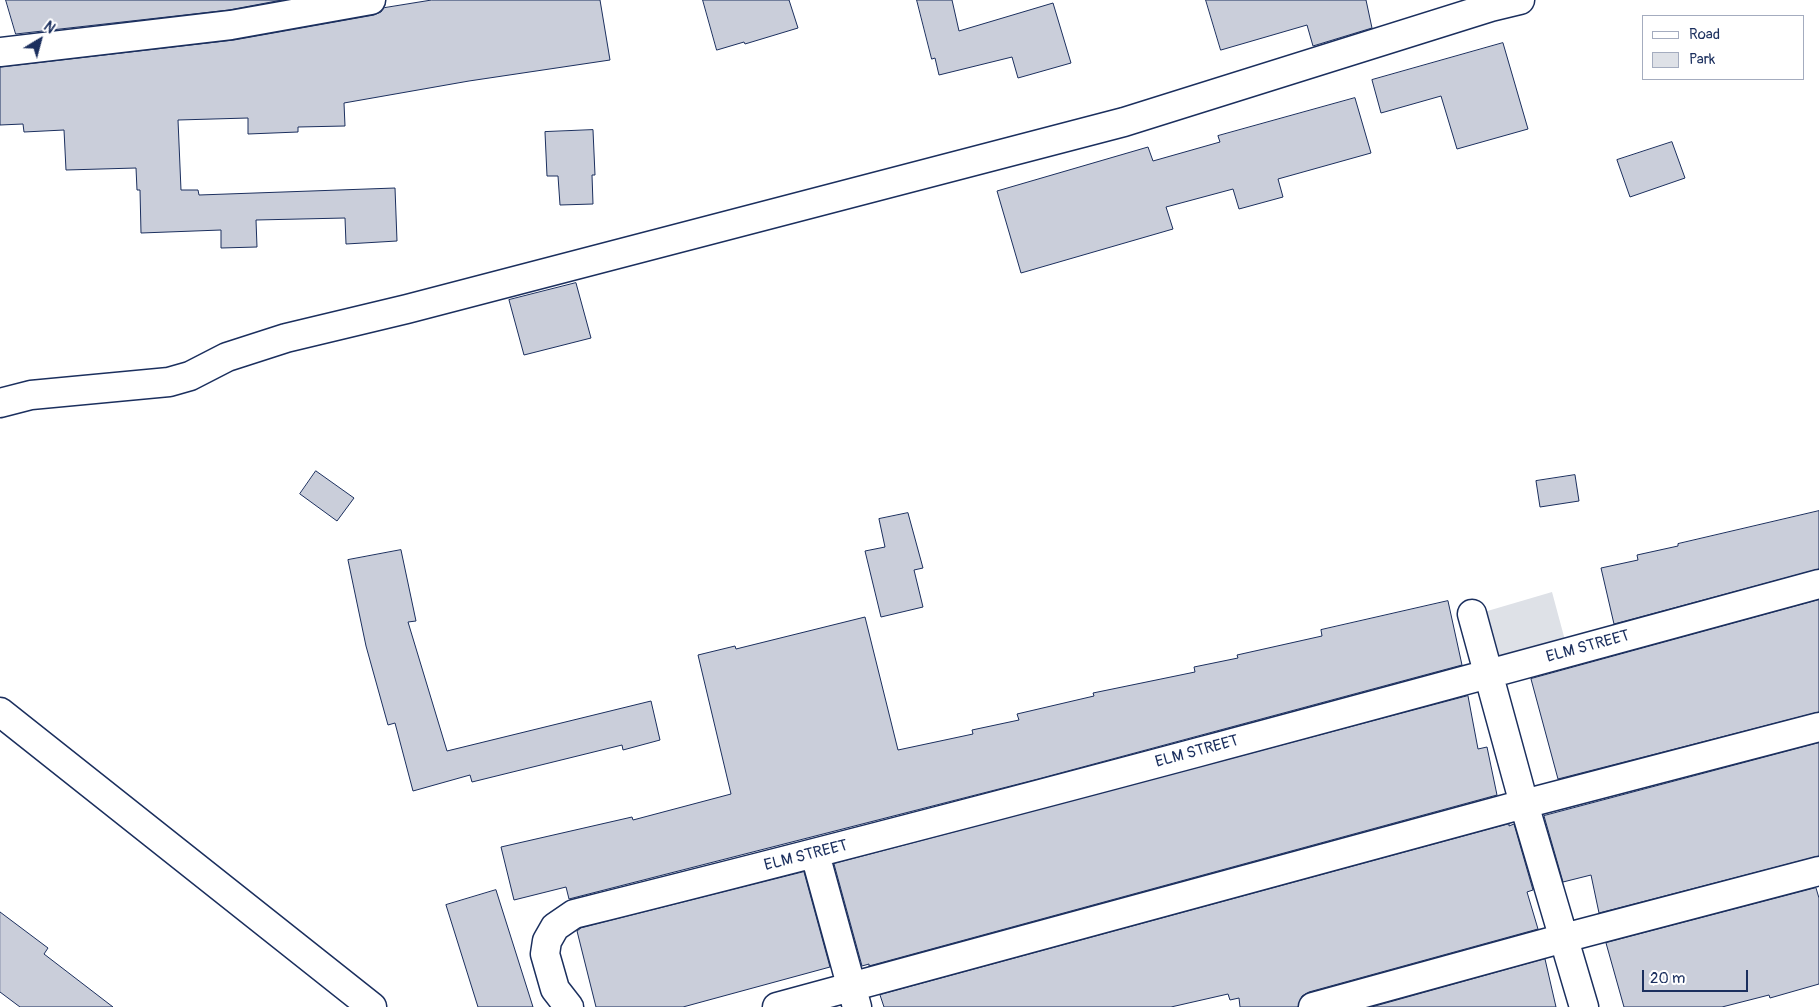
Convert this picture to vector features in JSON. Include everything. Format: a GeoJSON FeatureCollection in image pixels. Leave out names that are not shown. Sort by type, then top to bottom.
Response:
{"type":"FeatureCollection","features":[{"type":"Feature","properties":{"kind":"street"},"geometry":{"type":"LineString","coordinates":[[0,52],[231,25],[371,0]]}},
{"type":"Feature","properties":{"kind":"street"},"geometry":{"type":"LineString","coordinates":[[0,403],[31,396],[169,382],[190,376],[227,357],[248,349],[286,338],[407,309],[1124,122],[1491,7],[1520,0]]}},
{"type":"Feature","properties":{"kind":"street","name":"ELM STREET"},"geometry":{"type":"LineString","coordinates":[[569,1007],[555,989],[545,954],[547,941],[555,927],[574,914],[815,854],[1819,584]]}},
{"type":"Feature","properties":{"kind":"street"},"geometry":{"type":"LineString","coordinates":[[1472,614],[1524,804],[1584,1007]]}},
{"type":"Feature","properties":{"kind":"street"},"geometry":{"type":"LineString","coordinates":[[0,712],[372,1007]]}},
{"type":"Feature","properties":{"kind":"street"},"geometry":{"type":"LineString","coordinates":[[777,1007],[854,997],[1524,804],[1819,727]]}},
{"type":"Feature","properties":{"kind":"street"},"geometry":{"type":"LineString","coordinates":[[815,854],[854,997]]}},
{"type":"Feature","properties":{"kind":"street"},"geometry":{"type":"LineString","coordinates":[[1313,1007],[1819,871]]}},
{"type":"Feature","properties":{"kind":"green space"},"geometry":{"type":"Polygon","coordinates":[[[1552,592],[1566,644],[1497,662],[1484,612],[1552,592]]]}},
{"type":"Feature","properties":{"kind":"building"},"geometry":{"type":"Polygon","coordinates":[[[6,0],[282,0],[229,10],[16,34],[6,0]]]}},
{"type":"Feature","properties":{"kind":"building"},"geometry":{"type":"Polygon","coordinates":[[[432,0],[600,0],[610,60],[469,81],[344,103],[345,126],[298,127],[298,132],[248,134],[248,118],[178,120],[181,190],[198,190],[199,195],[395,188],[397,241],[346,244],[345,218],[256,220],[257,247],[221,248],[221,230],[141,233],[140,190],[137,190],[136,168],[66,170],[64,130],[24,132],[23,124],[0,125],[0,67],[234,40],[374,15],[381,12],[384,8],[432,0]]]}},
{"type":"Feature","properties":{"kind":"building"},"geometry":{"type":"Polygon","coordinates":[[[703,0],[789,0],[798,28],[745,44],[744,42],[717,50],[703,0]]]}},
{"type":"Feature","properties":{"kind":"building"},"geometry":{"type":"Polygon","coordinates":[[[917,0],[952,0],[959,31],[1053,3],[1071,63],[1018,78],[1012,57],[939,75],[935,58],[932,59],[917,0]]]}},
{"type":"Feature","properties":{"kind":"building"},"geometry":{"type":"Polygon","coordinates":[[[1206,0],[1366,0],[1372,28],[1313,46],[1307,25],[1221,50],[1206,0]]]}},
{"type":"Feature","properties":{"kind":"building"},"geometry":{"type":"Polygon","coordinates":[[[1503,43],[1528,129],[1457,149],[1441,96],[1381,113],[1372,80],[1503,43]]]}},
{"type":"Feature","properties":{"kind":"building"},"geometry":{"type":"Polygon","coordinates":[[[1355,98],[1371,153],[1278,179],[1283,197],[1239,209],[1233,189],[1166,207],[1173,229],[1021,273],[997,191],[1148,147],[1153,161],[1220,142],[1218,136],[1355,98]]]}},
{"type":"Feature","properties":{"kind":"building"},"geometry":{"type":"Polygon","coordinates":[[[593,130],[595,175],[592,175],[593,204],[560,205],[558,176],[547,176],[545,132],[593,130]]]}},
{"type":"Feature","properties":{"kind":"building"},"geometry":{"type":"Polygon","coordinates":[[[1672,142],[1685,178],[1630,197],[1617,160],[1672,142]]]}},
{"type":"Feature","properties":{"kind":"building"},"geometry":{"type":"Polygon","coordinates":[[[576,283],[591,338],[524,355],[509,300],[576,283]]]}},
{"type":"Feature","properties":{"kind":"building"},"geometry":{"type":"Polygon","coordinates":[[[316,471],[354,498],[337,521],[300,494],[316,471]]]}},
{"type":"Feature","properties":{"kind":"building"},"geometry":{"type":"Polygon","coordinates":[[[1575,475],[1579,501],[1540,507],[1536,481],[1575,475]]]}},
{"type":"Feature","properties":{"kind":"building"},"geometry":{"type":"Polygon","coordinates":[[[1819,511],[1819,569],[1614,624],[1601,568],[1638,560],[1637,555],[1678,546],[1678,544],[1819,511]]]}},
{"type":"Feature","properties":{"kind":"building"},"geometry":{"type":"Polygon","coordinates":[[[908,513],[923,568],[914,570],[923,607],[881,617],[865,551],[885,547],[879,519],[908,513]]]}},
{"type":"Feature","properties":{"kind":"building"},"geometry":{"type":"Polygon","coordinates":[[[401,550],[416,621],[408,622],[447,751],[651,701],[660,740],[623,750],[622,745],[472,782],[470,775],[413,791],[395,723],[388,725],[366,646],[348,560],[401,550]]]}},
{"type":"Feature","properties":{"kind":"building"},"geometry":{"type":"Polygon","coordinates":[[[1819,600],[1819,712],[1558,779],[1531,679],[1819,600]]]}},
{"type":"Feature","properties":{"kind":"building"},"geometry":{"type":"Polygon","coordinates":[[[1448,601],[1462,665],[1038,779],[569,899],[566,887],[514,900],[501,847],[632,817],[633,820],[731,794],[698,655],[735,646],[736,649],[865,617],[898,750],[973,734],[972,730],[1019,720],[1017,714],[1094,696],[1093,693],[1195,672],[1194,667],[1238,658],[1237,655],[1322,636],[1321,630],[1448,601]]]}},
{"type":"Feature","properties":{"kind":"building"},"geometry":{"type":"Polygon","coordinates":[[[1468,696],[1478,749],[1487,747],[1497,795],[869,966],[869,964],[862,966],[834,864],[1468,696]]]}},
{"type":"Feature","properties":{"kind":"building"},"geometry":{"type":"Polygon","coordinates":[[[1819,743],[1819,856],[1599,913],[1591,875],[1563,882],[1544,816],[1819,743]]]}},
{"type":"Feature","properties":{"kind":"building"},"geometry":{"type":"Polygon","coordinates":[[[1509,824],[1509,826],[1514,824],[1533,890],[1527,892],[1538,929],[1309,992],[1302,996],[1298,1007],[1240,1007],[1239,998],[1230,1000],[1228,994],[1171,1007],[884,1007],[880,995],[1509,824]]]}},
{"type":"Feature","properties":{"kind":"building"},"geometry":{"type":"Polygon","coordinates":[[[804,872],[830,967],[683,1007],[596,1007],[577,931],[581,928],[804,872]]]}},
{"type":"Feature","properties":{"kind":"building"},"geometry":{"type":"Polygon","coordinates":[[[1816,888],[1819,898],[1819,984],[1770,998],[1769,995],[1722,1007],[1624,1007],[1606,943],[1816,888]]]}},
{"type":"Feature","properties":{"kind":"building"},"geometry":{"type":"Polygon","coordinates":[[[496,890],[533,1007],[478,1007],[446,905],[496,890]]]}},
{"type":"Feature","properties":{"kind":"building"},"geometry":{"type":"Polygon","coordinates":[[[0,912],[48,948],[44,954],[113,1007],[20,1007],[0,992],[0,912]]]}},
{"type":"Feature","properties":{"kind":"building"},"geometry":{"type":"Polygon","coordinates":[[[1545,959],[1556,1007],[1372,1007],[1545,959]]]}}]}
